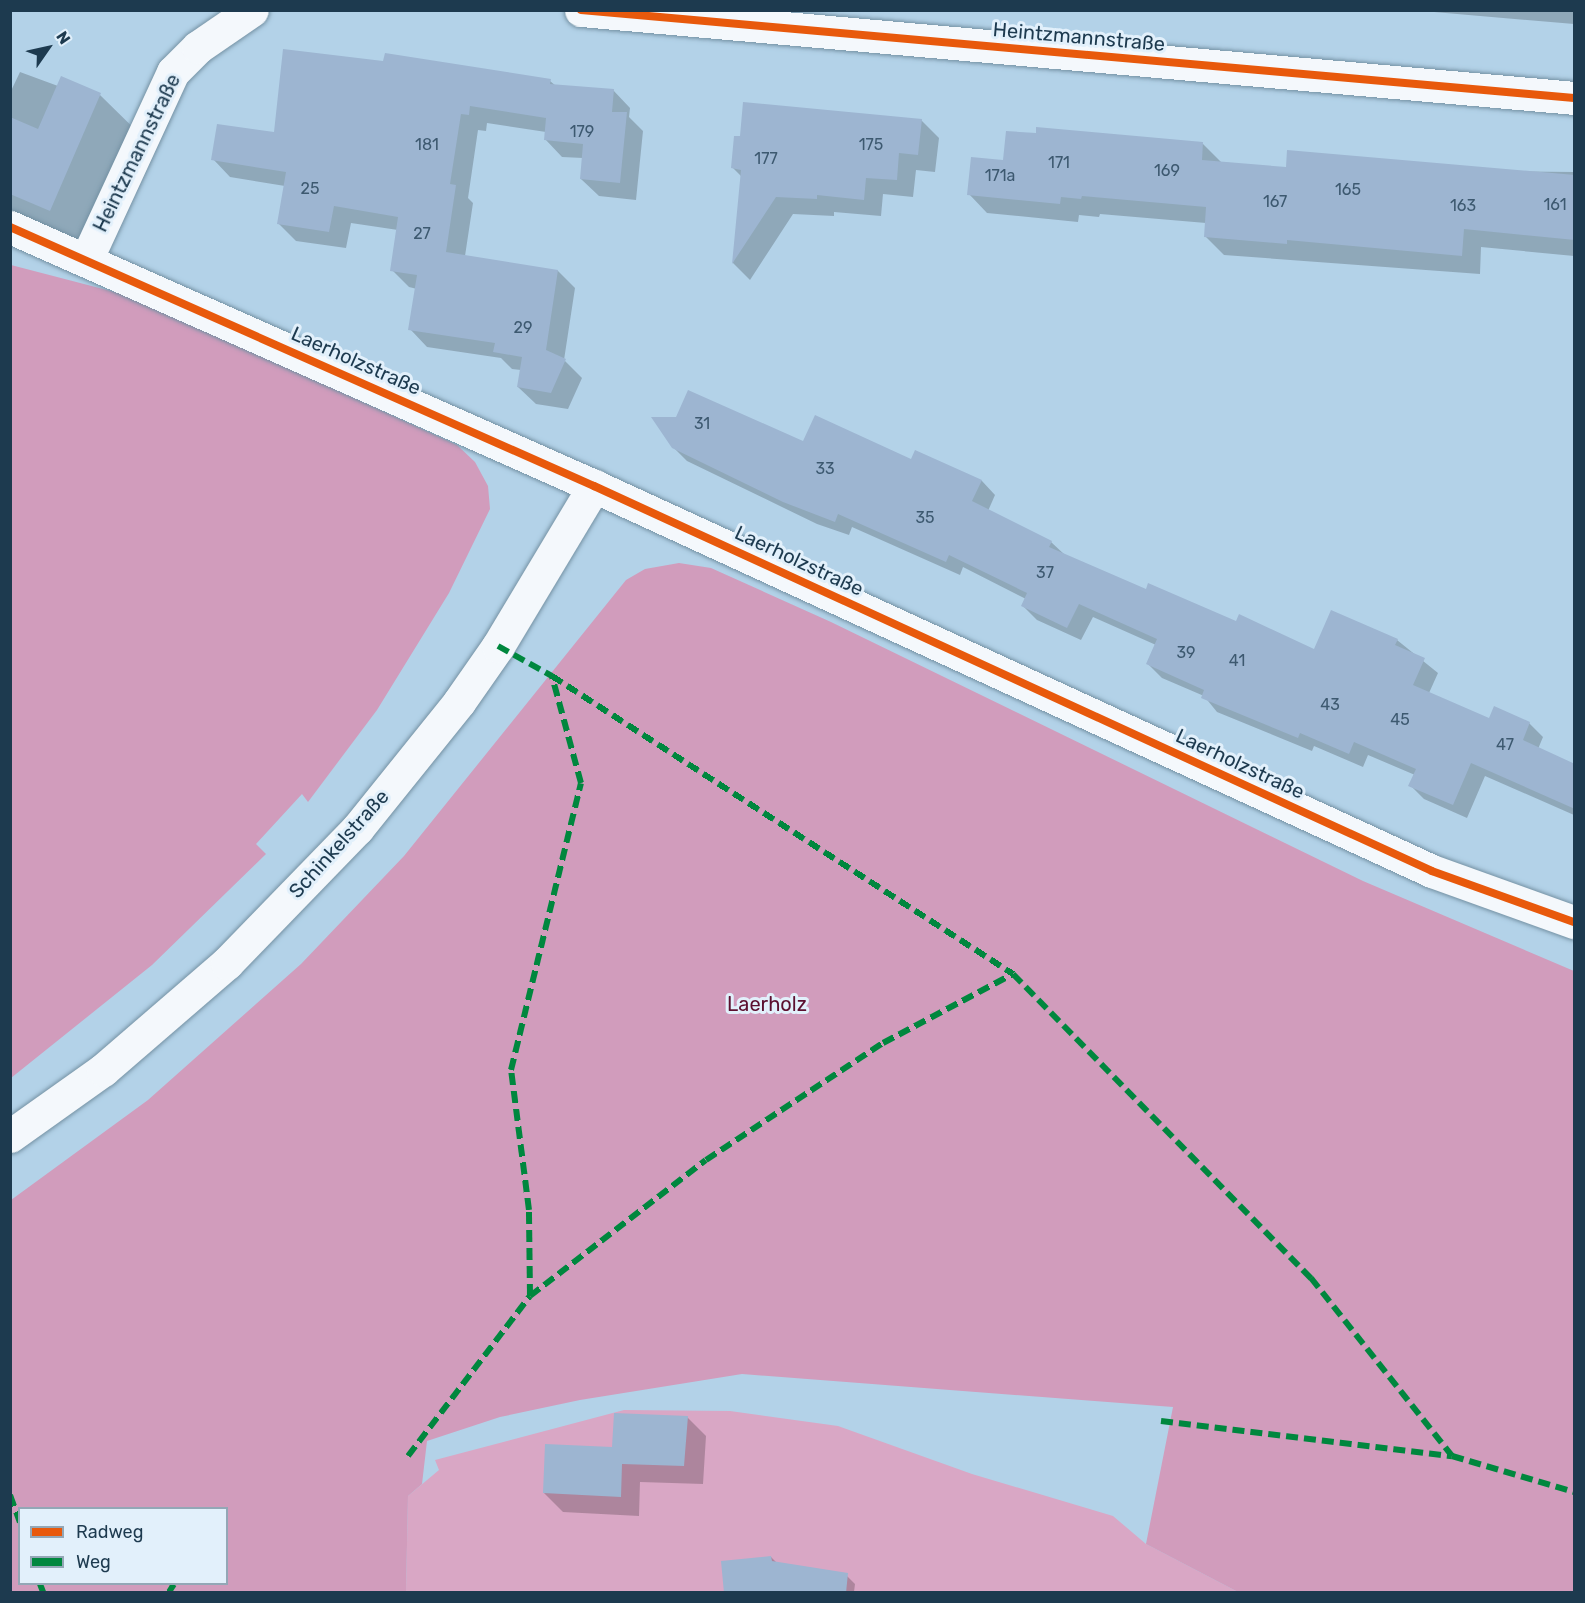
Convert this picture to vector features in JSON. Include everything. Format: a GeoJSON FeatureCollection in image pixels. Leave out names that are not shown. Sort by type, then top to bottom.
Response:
{"type":"FeatureCollection","features":[{"type":"Feature","properties":{"kind":"street","name":"Heintzmannstraße"},"geometry":{"type":"LineString","coordinates":[[87,258],[173,72],[198,47],[252,10]]}},
{"type":"Feature","properties":{"kind":"street","name":"Heintzmannstraße"},"geometry":{"type":"LineString","coordinates":[[581,10],[733,17],[1575,98]]}},
{"type":"Feature","properties":{"kind":"street","name":"Laerholzstraße"},"geometry":{"type":"LineString","coordinates":[[10,227],[87,258],[594,486],[1432,871],[1575,921]]}},
{"type":"Feature","properties":{"kind":"street","name":"Schinkelstraße"},"geometry":{"type":"LineString","coordinates":[[10,1137],[103,1070],[227,963],[357,829],[459,702],[498,646],[594,486]]}},
{"type":"Feature","properties":{"kind":"shaded area"},"geometry":{"type":"Polygon","coordinates":[[[624,1410],[730,1411],[838,1426],[972,1474],[1113,1516],[1146,1544],[1238,1592],[406,1592],[408,1496],[439,1470],[435,1460],[624,1410]]]}},
{"type":"Feature","properties":{"kind":"green space"},"geometry":{"type":"Polygon","coordinates":[[[11,265],[130,296],[457,445],[475,462],[488,486],[490,509],[449,593],[377,710],[308,802],[302,794],[256,844],[266,854],[152,965],[11,1078],[11,265]]]}},
{"type":"Feature","properties":{"kind":"green space","name":"Laerholz"},"geometry":{"type":"Polygon","coordinates":[[[679,563],[711,568],[831,622],[1363,881],[1574,971],[1574,1592],[1238,1592],[1146,1544],[1173,1407],[742,1374],[580,1400],[500,1417],[427,1441],[422,1484],[408,1496],[406,1592],[11,1592],[11,1200],[148,1100],[301,964],[404,856],[626,580],[645,569],[679,563]]]}},
{"type":"Feature","properties":{"kind":"building"},"geometry":{"type":"Polygon","coordinates":[[[283,49],[383,61],[385,53],[551,79],[550,84],[614,89],[612,112],[627,112],[620,183],[580,179],[583,144],[544,140],[546,118],[470,106],[469,115],[461,114],[450,184],[456,185],[446,252],[558,270],[546,350],[566,359],[551,393],[517,387],[522,357],[493,352],[495,343],[408,330],[417,275],[390,271],[398,217],[334,206],[329,232],[277,224],[286,172],[211,160],[217,124],[274,132],[283,49]]]}},
{"type":"Feature","properties":{"kind":"building"},"geometry":{"type":"Polygon","coordinates":[[[61,76],[101,93],[50,211],[10,194],[10,117],[38,129],[61,76]]]}},
{"type":"Feature","properties":{"kind":"building"},"geometry":{"type":"Polygon","coordinates":[[[743,102],[922,119],[918,155],[899,153],[897,180],[866,178],[864,200],[817,195],[817,199],[776,197],[732,264],[741,170],[731,168],[734,136],[740,136],[743,102]]]}},
{"type":"Feature","properties":{"kind":"building"},"geometry":{"type":"Polygon","coordinates":[[[1036,127],[1203,142],[1202,160],[1286,167],[1287,150],[1575,175],[1575,240],[1464,229],[1462,256],[1287,240],[1287,244],[1204,237],[1206,207],[1082,196],[1081,199],[1061,197],[1060,204],[967,195],[971,157],[1003,160],[1006,131],[1036,133],[1036,127]]]}},
{"type":"Feature","properties":{"kind":"building"},"geometry":{"type":"Polygon","coordinates":[[[688,390],[803,441],[815,415],[911,459],[915,450],[982,480],[972,501],[1052,541],[1049,547],[1146,589],[1148,583],[1236,621],[1239,614],[1314,649],[1331,610],[1398,639],[1395,645],[1425,658],[1413,685],[1489,718],[1494,706],[1530,722],[1523,740],[1575,764],[1575,809],[1471,763],[1453,805],[1408,786],[1416,769],[1354,742],[1349,754],[1300,733],[1298,738],[1201,698],[1204,690],[1146,664],[1157,639],[1079,604],[1067,628],[1021,606],[1027,593],[949,555],[946,562],[838,514],[835,522],[783,502],[672,448],[651,417],[676,417],[688,390]]]}},
{"type":"Feature","properties":{"kind":"building"},"geometry":{"type":"Polygon","coordinates":[[[614,1413],[688,1416],[684,1466],[622,1464],[621,1497],[543,1493],[545,1444],[612,1447],[614,1413]]]}},
{"type":"Feature","properties":{"kind":"building"},"geometry":{"type":"Polygon","coordinates":[[[771,1556],[772,1561],[848,1573],[846,1593],[724,1593],[721,1561],[771,1556]]]}},
{"type":"Feature","properties":{"kind":"marked path"},"geometry":{"type":"LineString","coordinates":[[498,646],[552,676],[1013,974],[1311,1278],[1452,1456]]}},
{"type":"Feature","properties":{"kind":"marked path"},"geometry":{"type":"LineString","coordinates":[[408,1456],[530,1296],[529,1210],[511,1070],[581,783],[552,676]]}},
{"type":"Feature","properties":{"kind":"marked path"},"geometry":{"type":"LineString","coordinates":[[530,1296],[706,1160],[883,1043],[1013,974]]}},
{"type":"Feature","properties":{"kind":"marked path"},"geometry":{"type":"LineString","coordinates":[[1161,1421],[1452,1456],[1574,1492]]}},
{"type":"Feature","properties":{"kind":"marked path"},"geometry":{"type":"LineString","coordinates":[[10,1495],[18,1517]]}},
{"type":"Feature","properties":{"kind":"marked path"},"geometry":{"type":"LineString","coordinates":[[40,1585],[43,1592]]}},
{"type":"Feature","properties":{"kind":"marked path"},"geometry":{"type":"LineString","coordinates":[[169,1592],[173,1585]]}},
{"type":"Feature","properties":{"kind":"cycle path"},"geometry":{"type":"LineString","coordinates":[[581,10],[1574,98]]}},
{"type":"Feature","properties":{"kind":"cycle path"},"geometry":{"type":"LineString","coordinates":[[10,227],[594,486],[1432,871],[1574,922]]}}]}
